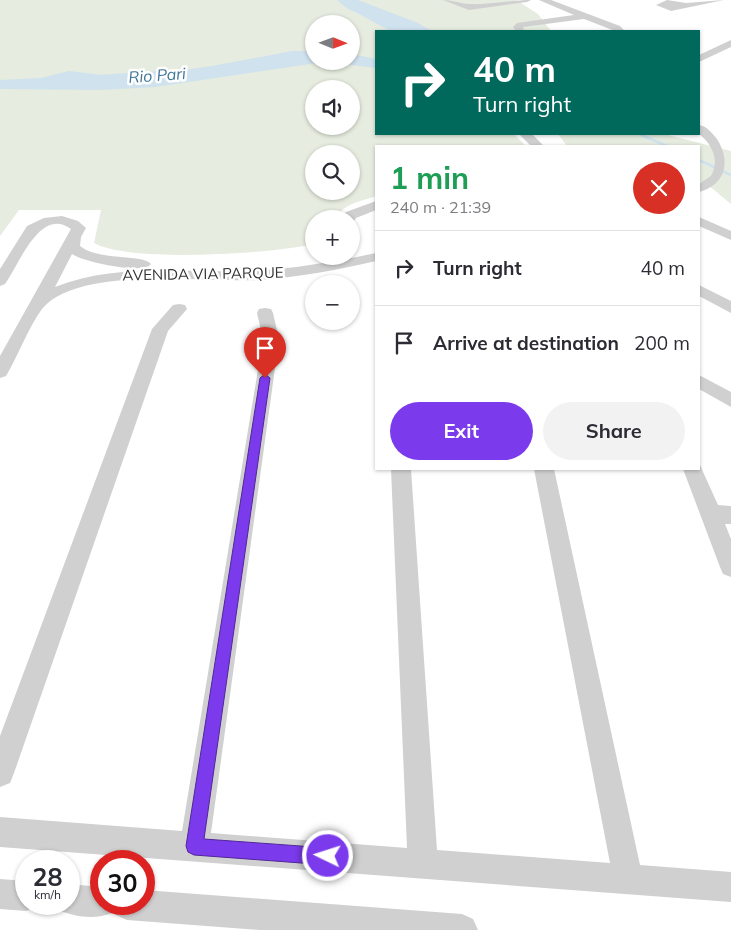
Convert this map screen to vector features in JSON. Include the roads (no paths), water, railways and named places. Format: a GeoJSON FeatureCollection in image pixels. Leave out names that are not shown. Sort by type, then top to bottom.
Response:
{"type":"FeatureCollection","features":[{"type":"Feature","properties":{"kind":"street"},"geometry":{"type":"LineString","coordinates":[[447,0],[460,6],[472,7],[527,0]]}},
{"type":"Feature","properties":{"kind":"street"},"geometry":{"type":"LineString","coordinates":[[544,0],[619,30]]}},
{"type":"Feature","properties":{"kind":"street"},"geometry":{"type":"LineString","coordinates":[[684,5],[720,0]]}},
{"type":"Feature","properties":{"kind":"street"},"geometry":{"type":"LineString","coordinates":[[519,30],[517,27],[520,25],[586,16]]}},
{"type":"Feature","properties":{"kind":"street"},"geometry":{"type":"LineString","coordinates":[[700,58],[731,43]]}},
{"type":"Feature","properties":{"kind":"street"},"geometry":{"type":"LineString","coordinates":[[700,129],[725,151],[729,158],[726,173],[714,183],[700,188]]}},
{"type":"Feature","properties":{"kind":"street"},"geometry":{"type":"LineString","coordinates":[[526,135],[537,145]]}},
{"type":"Feature","properties":{"kind":"street"},"geometry":{"type":"LineString","coordinates":[[360,211],[375,205]]}},
{"type":"Feature","properties":{"kind":"street"},"geometry":{"type":"LineString","coordinates":[[0,281],[32,229],[39,224],[54,220],[72,222],[79,228],[0,372]]}},
{"type":"Feature","properties":{"kind":"street"},"geometry":{"type":"LineString","coordinates":[[700,221],[731,236]]}},
{"type":"Feature","properties":{"kind":"street","name":"AVENIDA VIA PARQUE"},"geometry":{"type":"LineString","coordinates":[[74,236],[73,247],[80,253],[99,260],[130,263],[218,264],[305,257]]}},
{"type":"Feature","properties":{"kind":"street"},"geometry":{"type":"LineString","coordinates":[[360,248],[375,244]]}},
{"type":"Feature","properties":{"kind":"street","name":"AVENIDA VIA PARQUE"},"geometry":{"type":"LineString","coordinates":[[36,306],[46,296],[70,284],[98,278],[246,276],[286,273],[375,257]]}},
{"type":"Feature","properties":{"kind":"street"},"geometry":{"type":"LineString","coordinates":[[700,291],[731,308]]}},
{"type":"Feature","properties":{"kind":"street"},"geometry":{"type":"LineString","coordinates":[[0,773],[160,329],[180,309]]}},
{"type":"Feature","properties":{"kind":"street"},"geometry":{"type":"LineString","coordinates":[[194,846],[271,338],[265,313]]}},
{"type":"Feature","properties":{"kind":"street"},"geometry":{"type":"LineString","coordinates":[[700,382],[731,400]]}},
{"type":"Feature","properties":{"kind":"street"},"geometry":{"type":"LineString","coordinates":[[401,470],[423,864]]}},
{"type":"Feature","properties":{"kind":"street"},"geometry":{"type":"LineString","coordinates":[[544,470],[628,879]]}},
{"type":"Feature","properties":{"kind":"street"},"geometry":{"type":"LineString","coordinates":[[693,470],[720,514],[731,567]]}},
{"type":"Feature","properties":{"kind":"street"},"geometry":{"type":"LineString","coordinates":[[0,832],[731,886]]}},
{"type":"Feature","properties":{"kind":"street"},"geometry":{"type":"LineString","coordinates":[[0,894],[15,895]]}},
{"type":"Feature","properties":{"kind":"street"},"geometry":{"type":"LineString","coordinates":[[155,906],[462,930]]}},
{"type":"Feature","properties":{"kind":"water"},"geometry":{"type":"Polygon","coordinates":[[[337,0],[358,0],[418,23],[430,30],[399,30],[348,9],[337,0]]]}},
{"type":"Feature","properties":{"kind":"water","name":"Rio Pari"},"geometry":{"type":"Polygon","coordinates":[[[292,51],[305,51],[305,65],[155,87],[101,90],[0,89],[0,80],[41,78],[69,71],[126,78],[212,66],[292,51]]]}},
{"type":"Feature","properties":{"kind":"water","name":"Rio Pari"},"geometry":{"type":"Polygon","coordinates":[[[360,56],[375,59],[375,68],[360,66],[360,56]]]}},
{"type":"Feature","properties":{"kind":"waterway","name":"Rio Pari"},"geometry":{"type":"LineString","coordinates":[[346,0],[345,2],[397,30]]}},
{"type":"Feature","properties":{"kind":"waterway","name":"Rio Pari"},"geometry":{"type":"LineString","coordinates":[[82,80],[186,73]]}},
{"type":"Feature","properties":{"kind":"waterway"},"geometry":{"type":"LineString","coordinates":[[641,135],[665,145]]}},
{"type":"Feature","properties":{"kind":"waterway"},"geometry":{"type":"LineString","coordinates":[[700,160],[731,175]]}}]}
